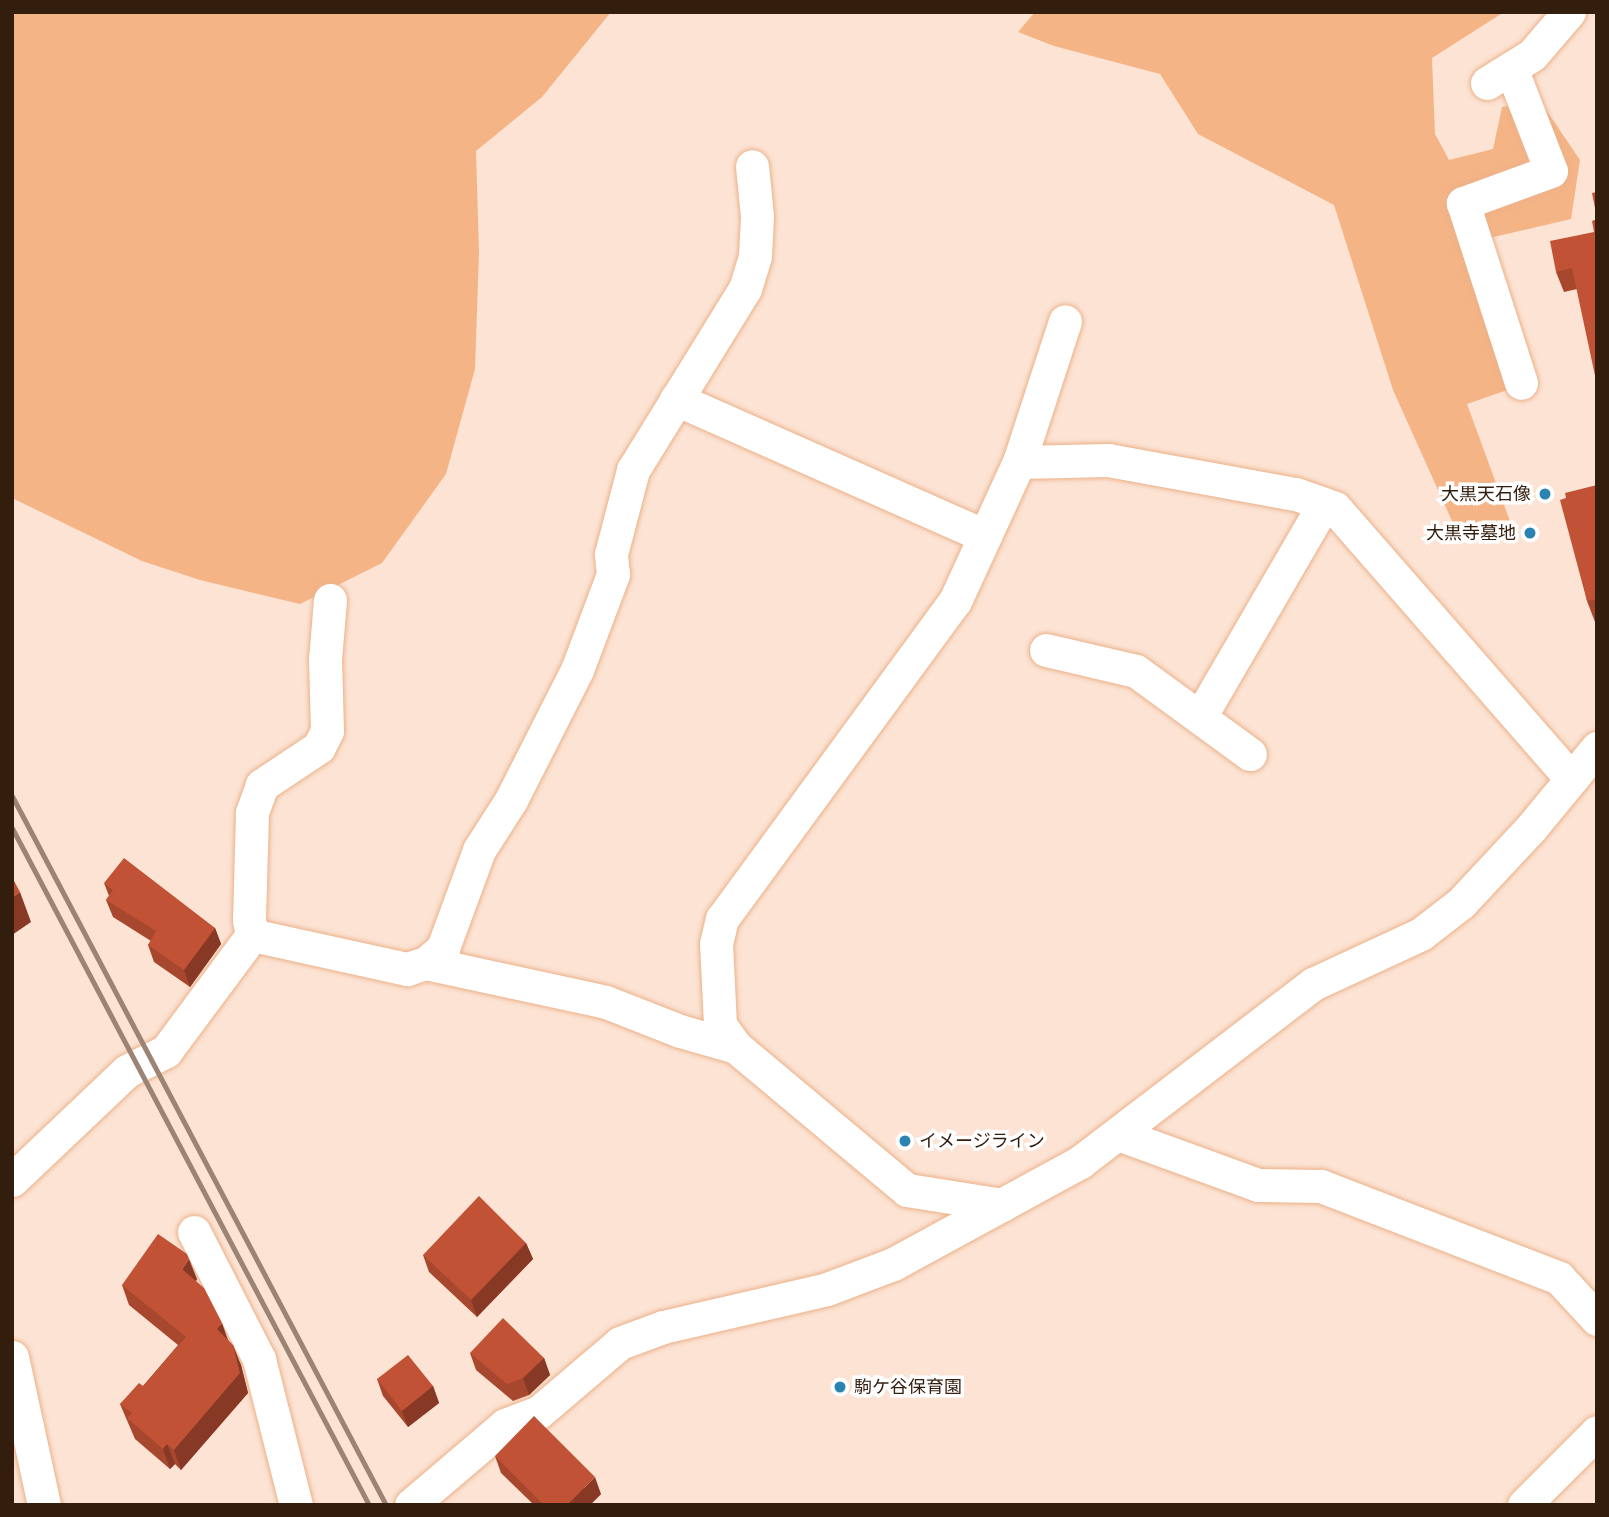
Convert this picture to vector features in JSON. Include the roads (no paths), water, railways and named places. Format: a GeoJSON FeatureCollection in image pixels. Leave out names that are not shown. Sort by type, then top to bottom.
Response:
{"type":"FeatureCollection","features":[{"type":"Feature","properties":{"kind":"street"},"geometry":{"type":"LineString","coordinates":[[1521,383],[1463,203],[1551,171],[1499,75],[1532,55],[1569,12]]}},
{"type":"Feature","properties":{"kind":"street"},"geometry":{"type":"LineString","coordinates":[[252,935],[407,969],[426,963],[443,948],[479,850],[511,800],[578,670],[613,574],[611,554],[633,470],[745,289],[755,256],[757,216],[752,166]]}},
{"type":"Feature","properties":{"kind":"street"},"geometry":{"type":"LineString","coordinates":[[1002,1205],[907,1190],[736,1047],[720,1025],[716,944],[722,919],[737,894],[765,863],[955,601],[1018,462],[1065,321]]}},
{"type":"Feature","properties":{"kind":"street"},"geometry":{"type":"LineString","coordinates":[[676,399],[985,536]]}},
{"type":"Feature","properties":{"kind":"street"},"geometry":{"type":"LineString","coordinates":[[1018,462],[1108,460],[1296,494],[1335,508],[1571,779]]}},
{"type":"Feature","properties":{"kind":"street"},"geometry":{"type":"LineString","coordinates":[[1200,717],[1324,504]]}},
{"type":"Feature","properties":{"kind":"street"},"geometry":{"type":"LineString","coordinates":[[12,1180],[127,1071],[166,1051],[252,935],[249,920],[252,813],[262,785],[319,747],[327,731],[324,659],[330,600]]}},
{"type":"Feature","properties":{"kind":"street"},"geometry":{"type":"LineString","coordinates":[[1046,650],[1136,671],[1250,754]]}},
{"type":"Feature","properties":{"kind":"street"},"geometry":{"type":"LineString","coordinates":[[431,1499],[505,1424],[539,1412],[620,1343],[663,1326],[827,1289],[893,1265],[1080,1163],[1313,984],[1421,934],[1451,910],[1531,828],[1597,748]]}},
{"type":"Feature","properties":{"kind":"street"},"geometry":{"type":"LineString","coordinates":[[426,963],[606,1002],[680,1031],[736,1047]]}},
{"type":"Feature","properties":{"kind":"street"},"geometry":{"type":"LineString","coordinates":[[1118,1134],[1258,1185],[1321,1186],[1559,1278],[1597,1320]]}},
{"type":"Feature","properties":{"kind":"street"},"geometry":{"type":"LineString","coordinates":[[194,1232],[259,1359],[296,1505]]}},
{"type":"Feature","properties":{"kind":"street"},"geometry":{"type":"LineString","coordinates":[[12,1357],[44,1505]]}},
{"type":"Feature","properties":{"kind":"street"},"geometry":{"type":"LineString","coordinates":[[1524,1505],[1597,1432]]}},
{"type":"Feature","properties":{"kind":"railway"},"geometry":{"type":"LineString","coordinates":[[12,796],[386,1505]]}},
{"type":"Feature","properties":{"kind":"railway"},"geometry":{"type":"LineString","coordinates":[[12,828],[369,1505]]}},
{"type":"Feature","properties":{"kind":"place","name":"大黒天石像"},"geometry":{"type":"Point","coordinates":[1545,494]}},
{"type":"Feature","properties":{"kind":"place","name":"大黒寺墓地"},"geometry":{"type":"Point","coordinates":[1530,533]}},
{"type":"Feature","properties":{"kind":"place","name":"イメージライン"},"geometry":{"type":"Point","coordinates":[905,1141]}},
{"type":"Feature","properties":{"kind":"place","name":"駒ケ谷保育園"},"geometry":{"type":"Point","coordinates":[840,1387]}}]}
